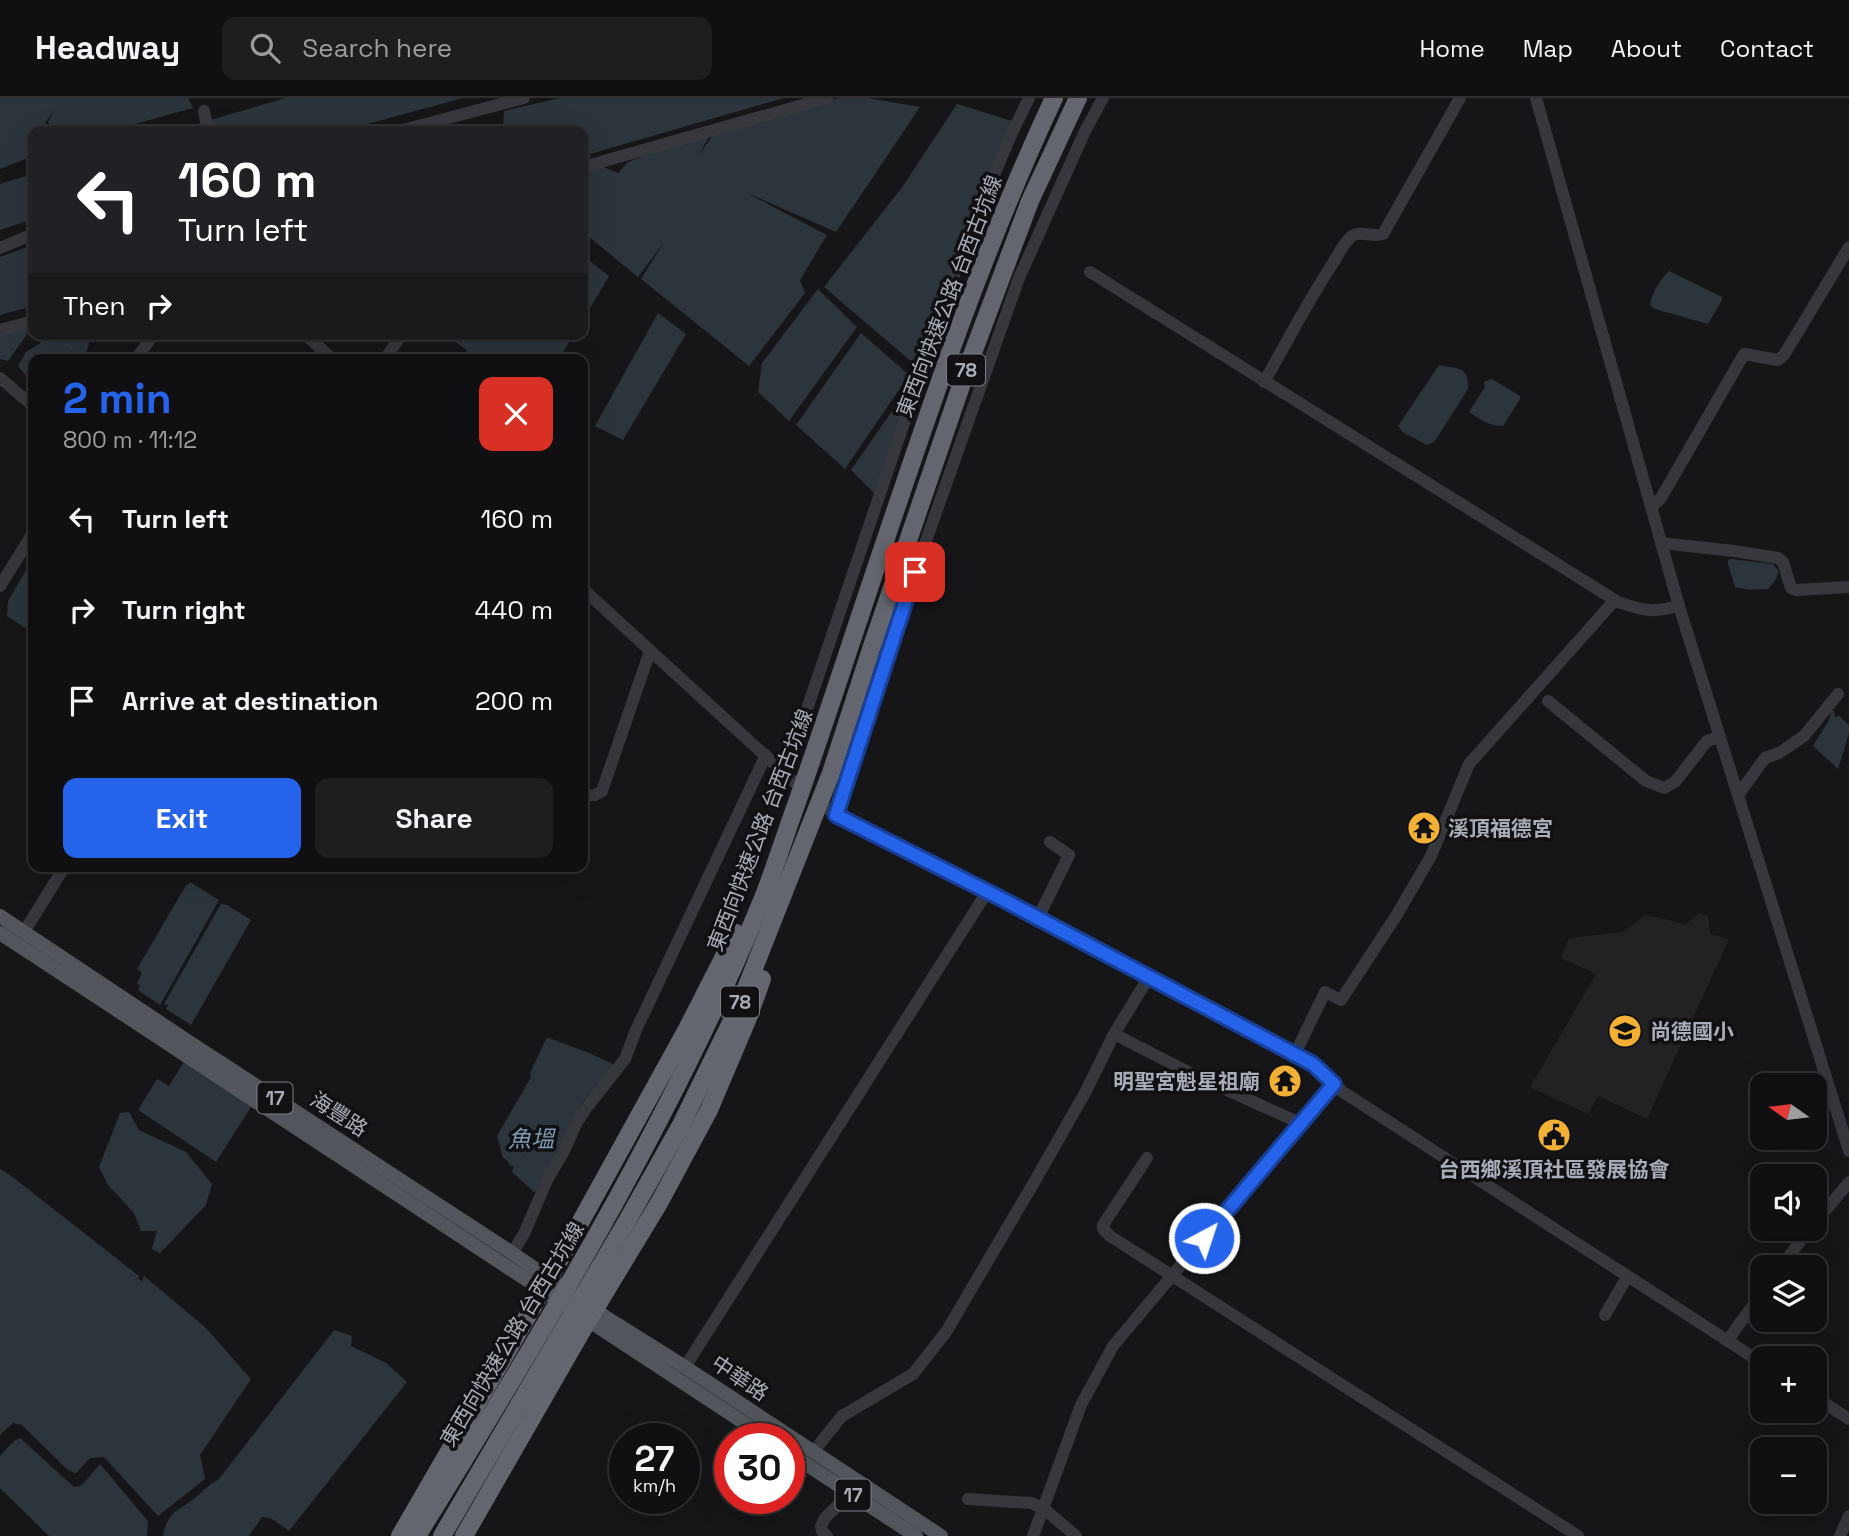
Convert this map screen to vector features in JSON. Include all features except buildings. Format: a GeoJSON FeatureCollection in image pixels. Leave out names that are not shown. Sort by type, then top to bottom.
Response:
{"type":"FeatureCollection","features":[{"type":"Feature","properties":{"kind":"highway","name":"東西向快速公路 台西古坑線"},"geometry":{"type":"LineString","coordinates":[[417,1536],[613,1208],[709,1021],[762,900],[956,335],[1013,188],[1054,98]]}},
{"type":"Feature","properties":{"kind":"highway","name":"東西向快速公路 台西古坑線"},"geometry":{"type":"LineString","coordinates":[[442,1536],[628,1221],[681,1125],[739,1006],[831,774],[969,361],[1030,201],[1078,98]]}},
{"type":"Feature","properties":{"kind":"highway"},"geometry":{"type":"LineString","coordinates":[[400,1536],[546,1285],[687,1029],[737,930],[808,770]]}},
{"type":"Feature","properties":{"kind":"highway"},"geometry":{"type":"LineString","coordinates":[[464,1536],[659,1203],[709,1110],[748,1018],[831,774]]}},
{"type":"Feature","properties":{"kind":"main road","name":"海豐路"},"geometry":{"type":"LineString","coordinates":[[0,916],[512,1254],[546,1285]]}},
{"type":"Feature","properties":{"kind":"main road","name":"海豐路"},"geometry":{"type":"LineString","coordinates":[[0,933],[546,1285]]}},
{"type":"Feature","properties":{"kind":"main road","name":"中華路"},"geometry":{"type":"LineString","coordinates":[[546,1285],[746,1423]]}},
{"type":"Feature","properties":{"kind":"main road","name":"中華路"},"geometry":{"type":"LineString","coordinates":[[591,1315],[685,1367],[941,1536]]}},
{"type":"Feature","properties":{"kind":"main road","name":"17"},"geometry":{"type":"LineString","coordinates":[[805,1464],[916,1536]]}},
{"type":"Feature","properties":{"kind":"street"},"geometry":{"type":"LineString","coordinates":[[419,126],[524,98]]}},
{"type":"Feature","properties":{"kind":"street"},"geometry":{"type":"LineString","coordinates":[[588,166],[827,98]]}},
{"type":"Feature","properties":{"kind":"street"},"geometry":{"type":"LineString","coordinates":[[588,594],[790,778],[964,246],[1029,98]]}},
{"type":"Feature","properties":{"kind":"street"},"geometry":{"type":"LineString","coordinates":[[1103,98],[1085,131],[1019,278],[831,811],[1313,1064],[1343,1092],[1750,1355]]}},
{"type":"Feature","properties":{"kind":"street"},"geometry":{"type":"LineString","coordinates":[[1264,382],[1317,288],[1346,243],[1359,233],[1377,236],[1383,234],[1460,98]]}},
{"type":"Feature","properties":{"kind":"street"},"geometry":{"type":"LineString","coordinates":[[1536,98],[1679,606],[1849,1151]]}},
{"type":"Feature","properties":{"kind":"street"},"geometry":{"type":"LineString","coordinates":[[205,111],[207,126]]}},
{"type":"Feature","properties":{"kind":"street"},"geometry":{"type":"LineString","coordinates":[[0,248],[28,236]]}},
{"type":"Feature","properties":{"kind":"street"},"geometry":{"type":"LineString","coordinates":[[1651,507],[1661,498],[1744,354],[1778,360],[1784,355],[1849,247]]}},
{"type":"Feature","properties":{"kind":"street"},"geometry":{"type":"LineString","coordinates":[[1090,272],[1615,600],[1646,611],[1679,606]]}},
{"type":"Feature","properties":{"kind":"street"},"geometry":{"type":"LineString","coordinates":[[0,330],[28,322]]}},
{"type":"Feature","properties":{"kind":"street"},"geometry":{"type":"LineString","coordinates":[[311,340],[327,354]]}},
{"type":"Feature","properties":{"kind":"street"},"geometry":{"type":"LineString","coordinates":[[0,378],[28,401]]}},
{"type":"Feature","properties":{"kind":"street"},"geometry":{"type":"LineString","coordinates":[[0,586],[28,541]]}},
{"type":"Feature","properties":{"kind":"street"},"geometry":{"type":"LineString","coordinates":[[1661,543],[1778,558],[1783,562],[1791,587],[1796,590],[1849,587]]}},
{"type":"Feature","properties":{"kind":"street"},"geometry":{"type":"LineString","coordinates":[[1295,1054],[1325,992],[1341,1000],[1396,916],[1431,856],[1469,764],[1615,600]]}},
{"type":"Feature","properties":{"kind":"street"},"geometry":{"type":"LineString","coordinates":[[588,795],[602,791],[650,651]]}},
{"type":"Feature","properties":{"kind":"street"},"geometry":{"type":"LineString","coordinates":[[1738,795],[1765,758],[1804,736],[1838,694]]}},
{"type":"Feature","properties":{"kind":"street"},"geometry":{"type":"LineString","coordinates":[[1548,701],[1646,781],[1664,788],[1675,782],[1707,741],[1720,737]]}},
{"type":"Feature","properties":{"kind":"street"},"geometry":{"type":"LineString","coordinates":[[512,1254],[576,1124],[625,1059],[766,755]]}},
{"type":"Feature","properties":{"kind":"street"},"geometry":{"type":"LineString","coordinates":[[1038,918],[1069,855],[1051,842]]}},
{"type":"Feature","properties":{"kind":"street"},"geometry":{"type":"LineString","coordinates":[[24,932],[61,872]]}},
{"type":"Feature","properties":{"kind":"street"},"geometry":{"type":"LineString","coordinates":[[685,1367],[987,892]]}},
{"type":"Feature","properties":{"kind":"street"},"geometry":{"type":"LineString","coordinates":[[813,1452],[842,1416],[913,1374],[946,1332],[1149,977]]}},
{"type":"Feature","properties":{"kind":"street"},"geometry":{"type":"LineString","coordinates":[[1114,1034],[1198,1077],[1300,1123]]}},
{"type":"Feature","properties":{"kind":"street"},"geometry":{"type":"LineString","coordinates":[[1033,1536],[1081,1405],[1113,1346],[1334,1084]]}},
{"type":"Feature","properties":{"kind":"street"},"geometry":{"type":"LineString","coordinates":[[1147,1158],[1102,1229],[1577,1536]]}},
{"type":"Feature","properties":{"kind":"street"},"geometry":{"type":"LineString","coordinates":[[1827,1209],[1849,1182]]}},
{"type":"Feature","properties":{"kind":"street"},"geometry":{"type":"LineString","coordinates":[[1605,1315],[1627,1277]]}},
{"type":"Feature","properties":{"kind":"street"},"geometry":{"type":"LineString","coordinates":[[1727,1341],[1750,1309]]}},
{"type":"Feature","properties":{"kind":"street"},"geometry":{"type":"LineString","coordinates":[[1827,1405],[1849,1419]]}},
{"type":"Feature","properties":{"kind":"street"},"geometry":{"type":"LineString","coordinates":[[827,1536],[821,1525],[849,1493]]}},
{"type":"Feature","properties":{"kind":"street"},"geometry":{"type":"LineString","coordinates":[[968,1499],[1031,1503],[1043,1508],[1076,1536]]}},
{"type":"Feature","properties":{"kind":"street"},"geometry":{"type":"LineString","coordinates":[[1840,1536],[1849,1516]]}},
{"type":"Feature","properties":{"kind":"shaded area","name":"尚德國小"},"geometry":{"type":"Polygon","coordinates":[[[1700,913],[1708,916],[1710,934],[1729,939],[1647,1119],[1598,1096],[1588,1114],[1530,1087],[1596,974],[1561,958],[1569,938],[1623,932],[1646,915],[1686,924],[1700,913]]]}},
{"type":"Feature","properties":{"kind":"water"},"geometry":{"type":"Polygon","coordinates":[[[0,98],[188,98],[193,108],[127,126],[51,126],[48,122],[55,109],[45,123],[47,126],[28,126],[28,158],[0,169],[0,98]]]}},
{"type":"Feature","properties":{"kind":"water"},"geometry":{"type":"Polygon","coordinates":[[[286,98],[463,98],[360,126],[190,126],[286,98]]]}},
{"type":"Feature","properties":{"kind":"water"},"geometry":{"type":"Polygon","coordinates":[[[560,98],[784,98],[588,155],[588,126],[503,126],[504,111],[560,98]]]}},
{"type":"Feature","properties":{"kind":"water"},"geometry":{"type":"Polygon","coordinates":[[[839,98],[868,98],[920,107],[836,232],[745,192],[827,235],[800,280],[805,293],[749,366],[641,279],[665,241],[638,277],[588,236],[588,166],[596,164],[618,173],[628,162],[713,130],[698,156],[716,131],[839,98]]]}},
{"type":"Feature","properties":{"kind":"water"},"geometry":{"type":"Polygon","coordinates":[[[957,104],[1012,121],[920,369],[824,287],[903,186],[957,104]]]}},
{"type":"Feature","properties":{"kind":"water"},"geometry":{"type":"Polygon","coordinates":[[[28,176],[28,221],[0,230],[0,184],[28,176]]]}},
{"type":"Feature","properties":{"kind":"water"},"geometry":{"type":"Polygon","coordinates":[[[28,247],[28,307],[0,315],[0,257],[28,247]]]}},
{"type":"Feature","properties":{"kind":"water"},"geometry":{"type":"Polygon","coordinates":[[[588,260],[609,276],[588,312],[588,260]]]}},
{"type":"Feature","properties":{"kind":"water"},"geometry":{"type":"Polygon","coordinates":[[[1669,271],[1722,297],[1708,324],[1655,309],[1650,305],[1657,286],[1669,271]]]}},
{"type":"Feature","properties":{"kind":"water"},"geometry":{"type":"Polygon","coordinates":[[[818,289],[857,327],[789,421],[758,392],[762,363],[818,289]]]}},
{"type":"Feature","properties":{"kind":"water"},"geometry":{"type":"Polygon","coordinates":[[[658,313],[686,334],[623,440],[595,426],[658,313]]]}},
{"type":"Feature","properties":{"kind":"water"},"geometry":{"type":"Polygon","coordinates":[[[28,327],[28,333],[8,361],[0,359],[0,330],[28,327]]]}},
{"type":"Feature","properties":{"kind":"water"},"geometry":{"type":"Polygon","coordinates":[[[861,333],[909,375],[845,469],[796,425],[861,333]]]}},
{"type":"Feature","properties":{"kind":"water"},"geometry":{"type":"Polygon","coordinates":[[[90,340],[86,354],[71,351],[69,354],[28,354],[28,378],[18,366],[26,352],[42,342],[90,340]]]}},
{"type":"Feature","properties":{"kind":"water"},"geometry":{"type":"Polygon","coordinates":[[[453,340],[570,340],[562,354],[465,354],[467,350],[453,340]]]}},
{"type":"Feature","properties":{"kind":"water"},"geometry":{"type":"Polygon","coordinates":[[[1439,365],[1464,372],[1468,389],[1435,441],[1426,444],[1405,434],[1398,426],[1439,365]]]}},
{"type":"Feature","properties":{"kind":"water"},"geometry":{"type":"Polygon","coordinates":[[[917,375],[875,494],[851,470],[917,375]]]}},
{"type":"Feature","properties":{"kind":"water"},"geometry":{"type":"Polygon","coordinates":[[[1492,379],[1520,396],[1503,426],[1489,424],[1469,412],[1485,387],[1484,382],[1492,379]]]}},
{"type":"Feature","properties":{"kind":"water"},"geometry":{"type":"Polygon","coordinates":[[[1731,559],[1773,564],[1779,572],[1768,589],[1749,590],[1735,587],[1728,564],[1731,559]]]}},
{"type":"Feature","properties":{"kind":"water"},"geometry":{"type":"Polygon","coordinates":[[[28,567],[28,630],[7,616],[8,601],[28,567]]]}},
{"type":"Feature","properties":{"kind":"water"},"geometry":{"type":"Polygon","coordinates":[[[1834,710],[1835,717],[1839,716],[1849,725],[1838,769],[1813,746],[1834,710]]]}},
{"type":"Feature","properties":{"kind":"water"},"geometry":{"type":"Polygon","coordinates":[[[190,882],[219,900],[160,1005],[138,990],[140,986],[137,984],[142,973],[137,969],[190,882]]]}},
{"type":"Feature","properties":{"kind":"water"},"geometry":{"type":"Polygon","coordinates":[[[221,904],[251,920],[191,1025],[166,1009],[168,1005],[164,1004],[221,904]]]}},
{"type":"Feature","properties":{"kind":"water","name":"魚塭"},"geometry":{"type":"Polygon","coordinates":[[[546,1039],[613,1064],[582,1103],[534,1192],[512,1172],[514,1166],[510,1166],[503,1158],[497,1136],[531,1077],[530,1073],[546,1039]]]}},
{"type":"Feature","properties":{"kind":"water"},"geometry":{"type":"Polygon","coordinates":[[[187,1057],[253,1104],[216,1162],[138,1110],[157,1079],[169,1086],[187,1057]]]}},
{"type":"Feature","properties":{"kind":"water"},"geometry":{"type":"Polygon","coordinates":[[[129,1112],[139,1130],[186,1152],[212,1184],[206,1205],[160,1253],[152,1249],[157,1231],[141,1231],[134,1213],[108,1185],[99,1167],[120,1113],[129,1112]]]}},
{"type":"Feature","properties":{"kind":"water"},"geometry":{"type":"Polygon","coordinates":[[[0,1169],[139,1276],[138,1279],[142,1281],[144,1276],[205,1327],[251,1379],[200,1455],[205,1479],[158,1516],[104,1457],[90,1458],[76,1473],[69,1471],[22,1425],[13,1423],[0,1435],[0,1169]]]}},
{"type":"Feature","properties":{"kind":"water"},"geometry":{"type":"Polygon","coordinates":[[[334,1330],[352,1336],[351,1346],[386,1363],[407,1382],[289,1531],[272,1519],[262,1517],[249,1536],[163,1536],[171,1516],[219,1479],[334,1330]]]}},
{"type":"Feature","properties":{"kind":"water"},"geometry":{"type":"Polygon","coordinates":[[[20,1438],[74,1487],[82,1485],[100,1464],[148,1521],[147,1536],[49,1536],[0,1488],[0,1456],[20,1438]]]}},
{"type":"Feature","properties":{"kind":"place","name":"溪頂福德宮"},"geometry":{"type":"Point","coordinates":[1424,828]}},
{"type":"Feature","properties":{"kind":"place","name":"尚德國小"},"geometry":{"type":"Point","coordinates":[1625,1031]}},
{"type":"Feature","properties":{"kind":"place","name":"明聖宮魁星祖廟"},"geometry":{"type":"Point","coordinates":[1285,1081]}},
{"type":"Feature","properties":{"kind":"place","name":"台西鄉溪頂社區發展協會"},"geometry":{"type":"Point","coordinates":[1554,1135]}},
{"type":"Feature","properties":{"kind":"route"},"geometry":{"type":"LineString","coordinates":[[915,572],[836,815],[1000,898],[1313,1064],[1334,1084],[1204,1238]]}}]}
